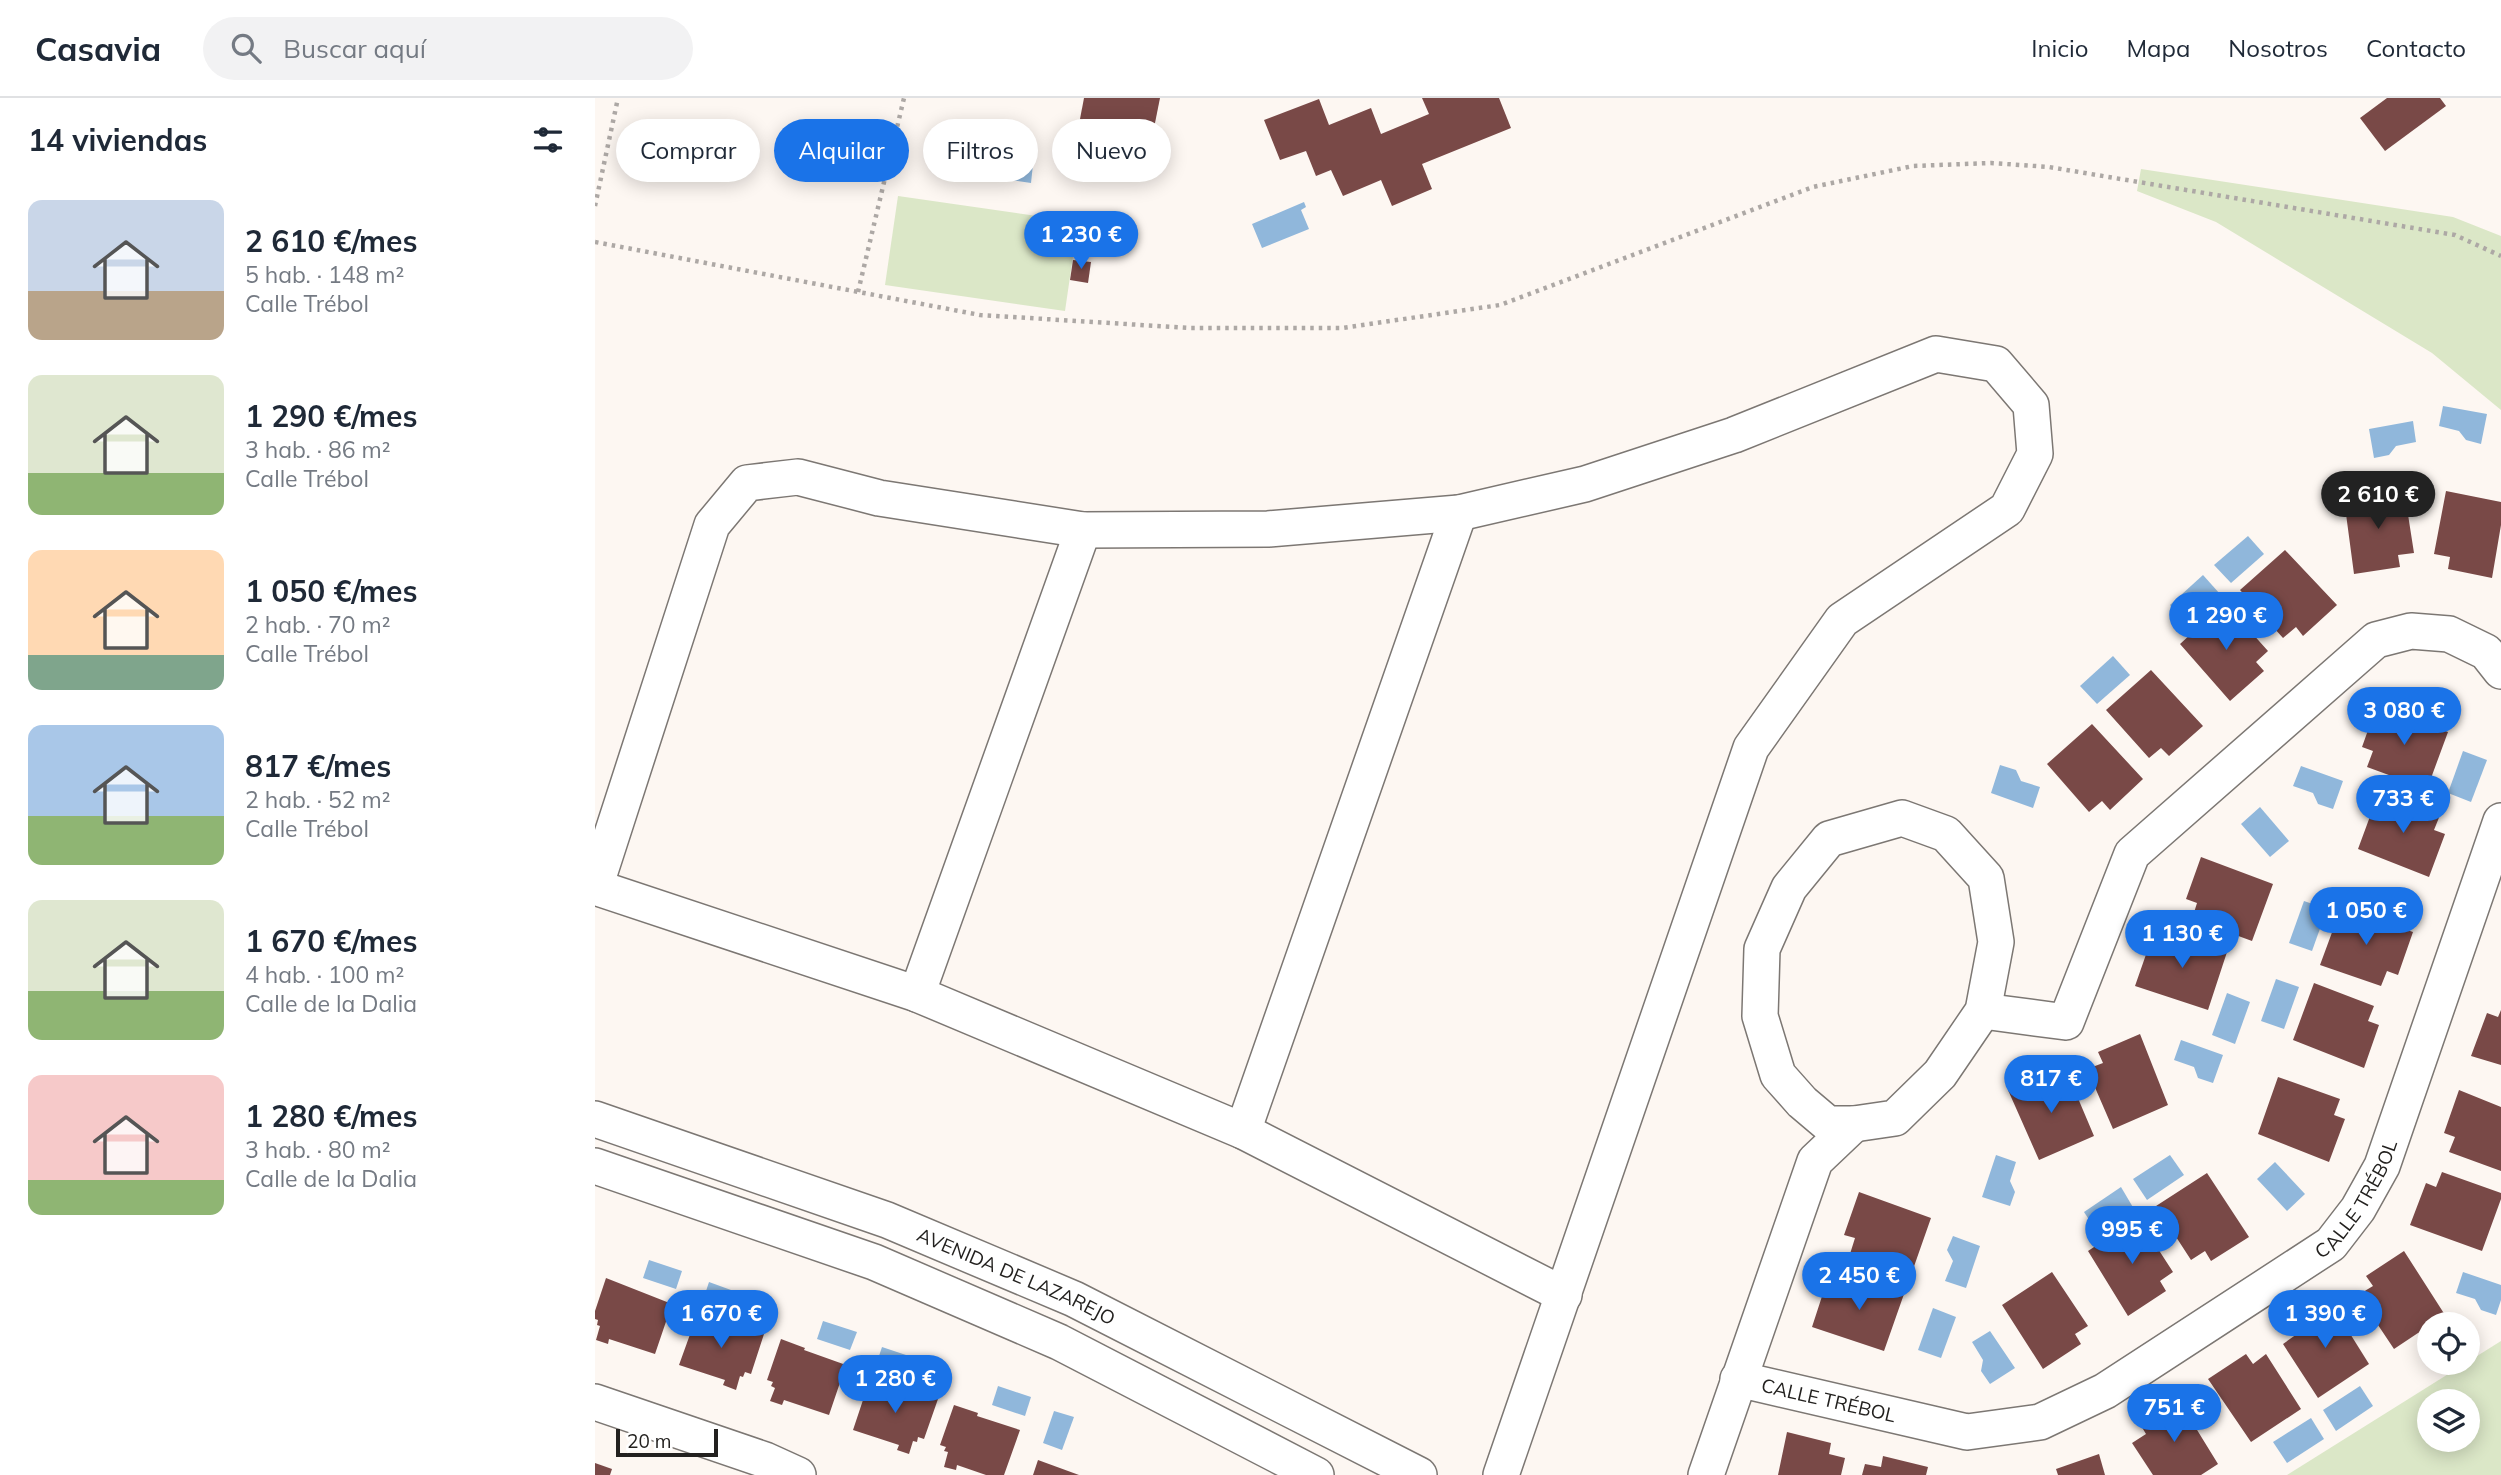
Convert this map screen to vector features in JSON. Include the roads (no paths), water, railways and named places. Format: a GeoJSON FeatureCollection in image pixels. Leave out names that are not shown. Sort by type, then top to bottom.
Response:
{"type":"FeatureCollection","features":[{"type":"Feature","properties":{"kind":"street"},"geometry":{"type":"LineString","coordinates":[[1501,1475],[1564,1295],[1751,748],[1842,620],[2007,509],[2035,454],[2031,405],[1996,364],[1936,354],[1722,439],[1585,484],[1459,513],[1268,529],[1083,530],[879,498],[798,477],[747,483],[712,526],[595,887],[917,994],[1243,1131],[1564,1295]]}},
{"type":"Feature","properties":{"kind":"street"},"geometry":{"type":"LineString","coordinates":[[1243,1131],[1459,513]]}},
{"type":"Feature","properties":{"kind":"street"},"geometry":{"type":"LineString","coordinates":[[917,994],[1083,530]]}},
{"type":"Feature","properties":{"kind":"street"},"geometry":{"type":"LineString","coordinates":[[1983,1011],[2066,1022],[2132,854],[2376,640],[2410,631],[2449,634],[2486,652],[2501,671]]}},
{"type":"Feature","properties":{"kind":"street"},"geometry":{"type":"LineString","coordinates":[[1902,818],[1946,834],[1986,878],[1996,942],[1983,1011],[1940,1074],[1895,1118],[1854,1124],[1828,1124],[1802,1102],[1778,1075],[1760,1016],[1762,949],[1789,888],[1829,839],[1902,818]]}},
{"type":"Feature","properties":{"kind":"street","name":"CALLE TRÉBOL"},"geometry":{"type":"LineString","coordinates":[[1738,1380],[1967,1432],[2040,1422],[2105,1391],[2331,1244],[2358,1209],[2382,1166],[2501,821]]}},
{"type":"Feature","properties":{"kind":"street"},"geometry":{"type":"LineString","coordinates":[[1802,1102],[1815,1161]]}},
{"type":"Feature","properties":{"kind":"street","name":"AVENIDA DE LAZAREJO"},"geometry":{"type":"LineString","coordinates":[[595,1119],[887,1220],[1074,1299],[1419,1475]]}},
{"type":"Feature","properties":{"kind":"street"},"geometry":{"type":"LineString","coordinates":[[1706,1475],[1815,1161],[1854,1124]]}},
{"type":"Feature","properties":{"kind":"street"},"geometry":{"type":"LineString","coordinates":[[595,1166],[886,1268],[1059,1342],[1316,1475]]}},
{"type":"Feature","properties":{"kind":"street"},"geometry":{"type":"LineString","coordinates":[[595,1402],[763,1468],[797,1475]]}},
{"type":"Feature","properties":{"kind":"water"},"geometry":{"type":"Polygon","coordinates":[[[1304,202],[1306,207],[1301,210],[1309,229],[1262,248],[1252,224],[1304,202]]]}},
{"type":"Feature","properties":{"kind":"water"},"geometry":{"type":"Polygon","coordinates":[[[2443,406],[2487,414],[2481,444],[2466,440],[2459,431],[2439,426],[2443,406]]]}},
{"type":"Feature","properties":{"kind":"water"},"geometry":{"type":"Polygon","coordinates":[[[2413,421],[2416,442],[2396,446],[2389,455],[2374,458],[2369,429],[2413,421]]]}},
{"type":"Feature","properties":{"kind":"water"},"geometry":{"type":"Polygon","coordinates":[[[2248,536],[2264,554],[2231,583],[2214,565],[2248,536]]]}},
{"type":"Feature","properties":{"kind":"water"},"geometry":{"type":"Polygon","coordinates":[[[2203,575],[2220,594],[2187,623],[2170,605],[2203,575]]]}},
{"type":"Feature","properties":{"kind":"water"},"geometry":{"type":"Polygon","coordinates":[[[2113,656],[2130,675],[2097,704],[2080,686],[2113,656]]]}},
{"type":"Feature","properties":{"kind":"water"},"geometry":{"type":"Polygon","coordinates":[[[2463,751],[2487,760],[2471,802],[2448,793],[2463,751]]]}},
{"type":"Feature","properties":{"kind":"water"},"geometry":{"type":"Polygon","coordinates":[[[2000,765],[2016,770],[2021,781],[2040,787],[2033,808],[1991,793],[2000,765]]]}},
{"type":"Feature","properties":{"kind":"water"},"geometry":{"type":"Polygon","coordinates":[[[2301,766],[2343,781],[2333,809],[2318,804],[2313,793],[2293,786],[2301,766]]]}},
{"type":"Feature","properties":{"kind":"water"},"geometry":{"type":"Polygon","coordinates":[[[2260,807],[2289,841],[2270,857],[2241,824],[2260,807]]]}},
{"type":"Feature","properties":{"kind":"water"},"geometry":{"type":"Polygon","coordinates":[[[2304,901],[2327,909],[2312,951],[2289,943],[2304,901]]]}},
{"type":"Feature","properties":{"kind":"water"},"geometry":{"type":"Polygon","coordinates":[[[2276,979],[2299,987],[2284,1029],[2261,1021],[2276,979]]]}},
{"type":"Feature","properties":{"kind":"water"},"geometry":{"type":"Polygon","coordinates":[[[2227,993],[2250,1002],[2235,1044],[2212,1035],[2227,993]]]}},
{"type":"Feature","properties":{"kind":"water"},"geometry":{"type":"Polygon","coordinates":[[[2181,1040],[2223,1055],[2213,1083],[2198,1078],[2194,1067],[2174,1060],[2181,1040]]]}},
{"type":"Feature","properties":{"kind":"water"},"geometry":{"type":"Polygon","coordinates":[[[1996,1155],[2016,1162],[2010,1181],[2015,1192],[2010,1206],[1982,1197],[1996,1155]]]}},
{"type":"Feature","properties":{"kind":"water"},"geometry":{"type":"Polygon","coordinates":[[[2170,1155],[2184,1175],[2147,1200],[2133,1179],[2170,1155]]]}},
{"type":"Feature","properties":{"kind":"water"},"geometry":{"type":"Polygon","coordinates":[[[2275,1162],[2305,1194],[2287,1211],[2257,1179],[2275,1162]]]}},
{"type":"Feature","properties":{"kind":"water"},"geometry":{"type":"Polygon","coordinates":[[[2121,1187],[2134,1209],[2097,1232],[2084,1212],[2121,1187]]]}},
{"type":"Feature","properties":{"kind":"water"},"geometry":{"type":"Polygon","coordinates":[[[1953,1236],[1980,1246],[1966,1288],[1945,1281],[1953,1261],[1947,1250],[1953,1236]]]}},
{"type":"Feature","properties":{"kind":"water"},"geometry":{"type":"Polygon","coordinates":[[[649,1260],[682,1271],[676,1289],[643,1278],[649,1260]]]}},
{"type":"Feature","properties":{"kind":"water"},"geometry":{"type":"Polygon","coordinates":[[[2463,1272],[2501,1285],[2501,1300],[2496,1315],[2481,1310],[2475,1299],[2456,1293],[2463,1272]]]}},
{"type":"Feature","properties":{"kind":"water"},"geometry":{"type":"Polygon","coordinates":[[[709,1282],[742,1294],[736,1311],[703,1300],[709,1282]]]}},
{"type":"Feature","properties":{"kind":"water"},"geometry":{"type":"Polygon","coordinates":[[[1933,1308],[1956,1317],[1941,1358],[1918,1350],[1933,1308]]]}},
{"type":"Feature","properties":{"kind":"water"},"geometry":{"type":"Polygon","coordinates":[[[823,1321],[857,1332],[850,1350],[817,1339],[823,1321]]]}},
{"type":"Feature","properties":{"kind":"water"},"geometry":{"type":"Polygon","coordinates":[[[1990,1331],[2015,1368],[1990,1384],[1981,1371],[1983,1360],[1972,1342],[1990,1331]]]}},
{"type":"Feature","properties":{"kind":"water"},"geometry":{"type":"Polygon","coordinates":[[[882,1347],[915,1358],[909,1376],[876,1365],[882,1347]]]}},
{"type":"Feature","properties":{"kind":"water"},"geometry":{"type":"Polygon","coordinates":[[[998,1386],[1031,1397],[1025,1416],[992,1405],[998,1386]]]}},
{"type":"Feature","properties":{"kind":"water"},"geometry":{"type":"Polygon","coordinates":[[[2360,1386],[2373,1406],[2336,1431],[2323,1410],[2360,1386]]]}},
{"type":"Feature","properties":{"kind":"water"},"geometry":{"type":"Polygon","coordinates":[[[1054,1411],[1074,1417],[1062,1450],[1043,1443],[1054,1411]]]}},
{"type":"Feature","properties":{"kind":"water"},"geometry":{"type":"Polygon","coordinates":[[[2311,1418],[2324,1439],[2287,1463],[2273,1442],[2311,1418]]]}}]}
